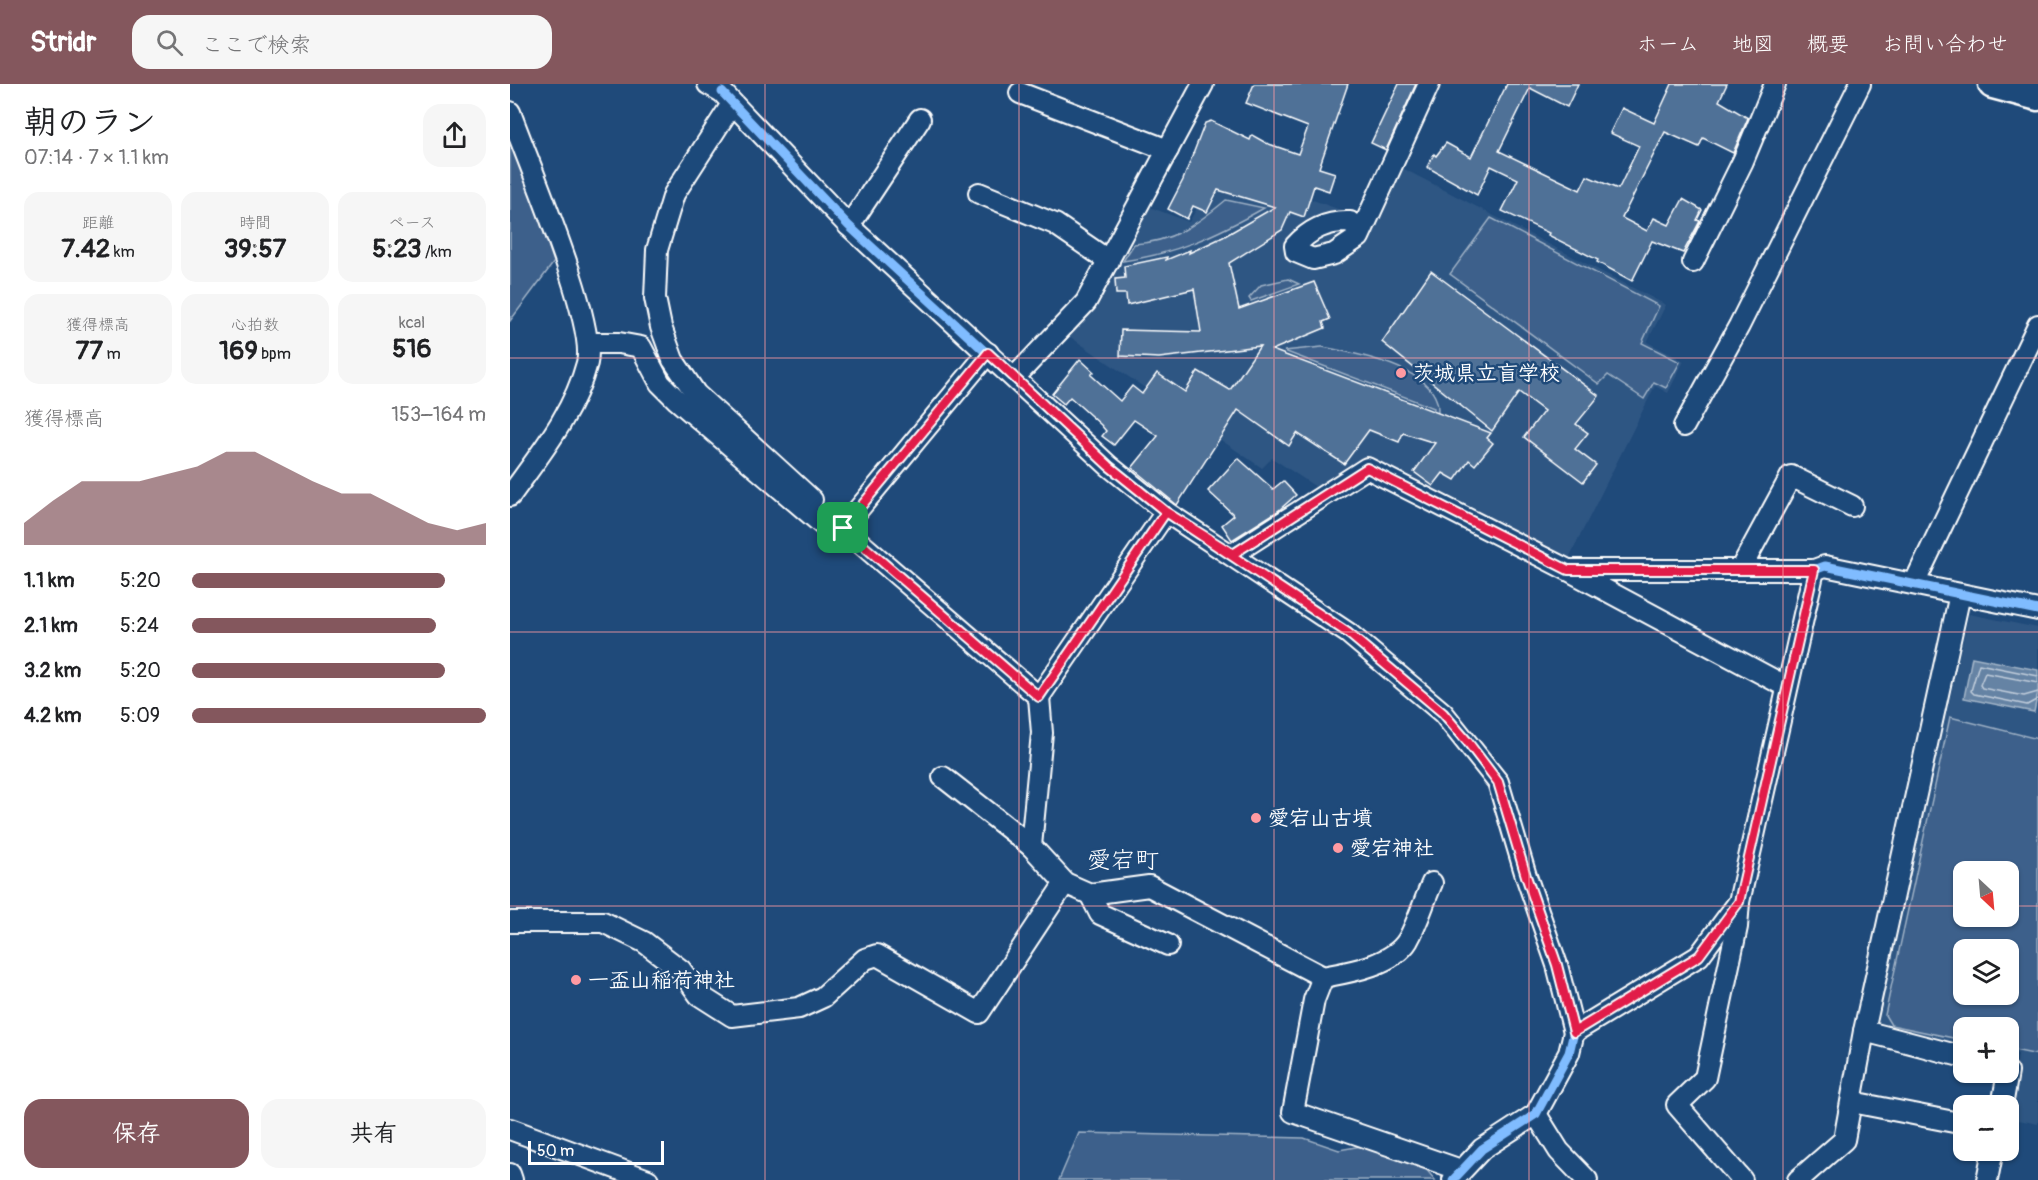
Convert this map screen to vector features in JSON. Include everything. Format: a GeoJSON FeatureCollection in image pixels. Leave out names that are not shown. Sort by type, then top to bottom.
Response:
{"type":"FeatureCollection","features":[{"type":"Feature","properties":{"kind":"highway"},"geometry":{"type":"LineString","coordinates":[[1993,84],[2038,96]]}},
{"type":"Feature","properties":{"kind":"street"},"geometry":{"type":"LineString","coordinates":[[1014,377],[1086,302],[1203,84]]}},
{"type":"Feature","properties":{"kind":"street"},"geometry":{"type":"LineString","coordinates":[[1360,232],[1365,226],[1429,84]]}},
{"type":"Feature","properties":{"kind":"street"},"geometry":{"type":"LineString","coordinates":[[1693,262],[1743,162],[1775,84]]}},
{"type":"Feature","properties":{"kind":"street"},"geometry":{"type":"LineString","coordinates":[[1684,426],[1738,326],[1860,84]]}},
{"type":"Feature","properties":{"kind":"street"},"geometry":{"type":"LineString","coordinates":[[1039,697],[843,528],[696,394],[673,360],[661,327],[655,298],[657,250],[674,194],[722,91],[849,226],[1109,466],[1166,512],[1233,554],[1348,633],[1443,713],[1498,782],[1526,876],[1557,965],[1574,1032],[1569,1053],[1536,1114],[1482,1149],[1457,1175],[1293,1112],[1314,1000],[1323,977]]}},
{"type":"Feature","properties":{"kind":"street"},"geometry":{"type":"LineString","coordinates":[[1020,93],[1168,150]]}},
{"type":"Feature","properties":{"kind":"street"},"geometry":{"type":"LineString","coordinates":[[510,112],[579,303],[588,344],[587,360],[576,398],[510,496]]}},
{"type":"Feature","properties":{"kind":"street"},"geometry":{"type":"LineString","coordinates":[[849,226],[920,118]]}},
{"type":"Feature","properties":{"kind":"street"},"geometry":{"type":"LineString","coordinates":[[978,193],[1055,224],[1109,261]]}},
{"type":"Feature","properties":{"kind":"street"},"geometry":{"type":"LineString","coordinates":[[1914,584],[2038,325]]}},
{"type":"Feature","properties":{"kind":"street"},"geometry":{"type":"LineString","coordinates":[[588,344],[619,343],[641,347],[660,383],[705,426],[830,531],[843,528],[988,353]]}},
{"type":"Feature","properties":{"kind":"street"},"geometry":{"type":"LineString","coordinates":[[1233,554],[1367,468],[1568,570],[1787,687]]}},
{"type":"Feature","properties":{"kind":"street"},"geometry":{"type":"LineString","coordinates":[[1740,570],[1791,476],[1852,506]]}},
{"type":"Feature","properties":{"kind":"street"},"geometry":{"type":"LineString","coordinates":[[1031,846],[1042,734],[1039,697],[1166,512]]}},
{"type":"Feature","properties":{"kind":"street"},"geometry":{"type":"LineString","coordinates":[[1742,1180],[1677,1105],[1705,1078],[1737,927],[1739,902],[1787,687],[1819,568]]}},
{"type":"Feature","properties":{"kind":"street"},"geometry":{"type":"LineString","coordinates":[[1568,570],[1819,568],[1914,584],[2038,610]]}},
{"type":"Feature","properties":{"kind":"street"},"geometry":{"type":"LineString","coordinates":[[1798,1180],[1844,1140],[1864,1031],[1960,594]]}},
{"type":"Feature","properties":{"kind":"street"},"geometry":{"type":"LineString","coordinates":[[943,777],[1031,846],[1065,883],[1090,894],[1149,885],[1323,977],[1353,971],[1395,955],[1408,941],[1432,883]]}},
{"type":"Feature","properties":{"kind":"street"},"geometry":{"type":"LineString","coordinates":[[510,922],[603,922],[644,942],[681,970],[699,995],[732,1016],[799,1008],[823,997],[865,959],[877,955],[979,1013],[1065,883]]}},
{"type":"Feature","properties":{"kind":"street"},"geometry":{"type":"LineString","coordinates":[[1090,894],[1100,914],[1168,945]]}},
{"type":"Feature","properties":{"kind":"street"},"geometry":{"type":"LineString","coordinates":[[1574,1032],[1699,956],[1739,902]]}},
{"type":"Feature","properties":{"kind":"street"},"geometry":{"type":"LineString","coordinates":[[1864,1031],[1953,1054]]}},
{"type":"Feature","properties":{"kind":"street"},"geometry":{"type":"LineString","coordinates":[[1852,1102],[1953,1122]]}},
{"type":"Feature","properties":{"kind":"street"},"geometry":{"type":"LineString","coordinates":[[1536,1114],[1559,1151],[1587,1180]]}},
{"type":"Feature","properties":{"kind":"street"},"geometry":{"type":"LineString","coordinates":[[510,1129],[648,1180]]}},
{"type":"Feature","properties":{"kind":"street"},"geometry":{"type":"LineString","coordinates":[[1987,1180],[1991,1161]]}},
{"type":"Feature","properties":{"kind":"street"},"geometry":{"type":"LineString","coordinates":[[510,1174],[512,1180]]}},
{"type":"Feature","properties":{"kind":"shaded area"},"geometry":{"type":"Polygon","coordinates":[[[510,135],[554,262],[510,321],[510,135]]]}},
{"type":"Feature","properties":{"kind":"shaded area","name":"茨城県立盲学校"},"geometry":{"type":"Polygon","coordinates":[[[1385,162],[1404,169],[1666,305],[1647,342],[1684,361],[1668,393],[1655,386],[1568,560],[1368,459],[1319,489],[1272,458],[1262,468],[1066,334],[1147,206],[1189,222],[1221,167],[1360,217],[1385,162]]]}},
{"type":"Feature","properties":{"kind":"shaded area"},"geometry":{"type":"Polygon","coordinates":[[[1226,200],[1264,208],[1196,242],[1142,258],[1123,261],[1134,244],[1148,243],[1173,236],[1205,217],[1226,200]]]}},
{"type":"Feature","properties":{"kind":"shaded area"},"geometry":{"type":"Polygon","coordinates":[[[1491,218],[1659,306],[1642,343],[1680,362],[1666,388],[1654,382],[1644,399],[1608,375],[1599,384],[1450,274],[1491,218]]]}},
{"type":"Feature","properties":{"kind":"shaded area"},"geometry":{"type":"Polygon","coordinates":[[[1288,279],[1299,284],[1251,301],[1249,298],[1261,285],[1288,279]]]}},
{"type":"Feature","properties":{"kind":"shaded area"},"geometry":{"type":"Polygon","coordinates":[[[1322,347],[1383,362],[1423,382],[1435,396],[1438,414],[1429,435],[1434,408],[1284,351],[1322,347]]]}},
{"type":"Feature","properties":{"kind":"shaded area"},"geometry":{"type":"Polygon","coordinates":[[[1969,614],[2038,628],[2038,1124],[2019,1120],[2019,1095],[2012,1095],[2014,1083],[2019,1083],[2019,1017],[1953,1017],[1953,1042],[1883,1029],[1877,1018],[1969,614]]]}},
{"type":"Feature","properties":{"kind":"shaded area"},"geometry":{"type":"Polygon","coordinates":[[[1950,717],[2038,739],[2038,1055],[2019,1051],[2019,1017],[1953,1017],[1953,1038],[1891,1025],[1885,1015],[1950,717]]]}},
{"type":"Feature","properties":{"kind":"shaded area"},"geometry":{"type":"Polygon","coordinates":[[[1079,1133],[1304,1138],[1339,1150],[1401,1139],[1435,1180],[1059,1180],[1079,1133]]]}},
{"type":"Feature","properties":{"kind":"water"},"geometry":{"type":"Polygon","coordinates":[[[1972,657],[2038,670],[2038,692],[2034,712],[1964,698],[1972,657]]]}},
{"type":"Feature","properties":{"kind":"building"},"geometry":{"type":"Polygon","coordinates":[[[1254,84],[1348,84],[1319,168],[1335,173],[1329,191],[1314,186],[1304,217],[1290,212],[1282,230],[1229,263],[1239,309],[1314,282],[1330,319],[1323,322],[1325,328],[1272,350],[1491,433],[1487,438],[1493,443],[1475,465],[1469,460],[1455,480],[1443,473],[1433,486],[1414,472],[1435,443],[1403,433],[1399,442],[1369,430],[1344,464],[1297,433],[1289,446],[1238,410],[1177,505],[1132,468],[1158,436],[1134,420],[1114,445],[1102,436],[1106,431],[1101,425],[1070,397],[1064,404],[1052,394],[1080,359],[1094,372],[1091,375],[1120,401],[1132,386],[1142,394],[1157,373],[1185,392],[1198,371],[1230,390],[1260,346],[1159,358],[1120,356],[1121,330],[1201,332],[1194,289],[1127,305],[1126,294],[1116,294],[1115,279],[1125,278],[1124,266],[1167,257],[1166,260],[1190,250],[1189,253],[1223,237],[1275,207],[1218,190],[1207,212],[1193,206],[1187,219],[1168,209],[1183,180],[1205,123],[1211,121],[1250,140],[1252,135],[1266,143],[1298,154],[1308,127],[1246,103],[1254,84]]]}},
{"type":"Feature","properties":{"kind":"building"},"geometry":{"type":"Polygon","coordinates":[[[1399,84],[1416,84],[1386,150],[1371,143],[1399,84]]]}},
{"type":"Feature","properties":{"kind":"building"},"geometry":{"type":"Polygon","coordinates":[[[1507,84],[1578,84],[1567,107],[1530,88],[1499,151],[1580,190],[1587,176],[1618,189],[1620,186],[1639,146],[1610,133],[1622,108],[1654,123],[1672,84],[1727,84],[1719,101],[1748,118],[1733,153],[1703,138],[1699,147],[1665,132],[1622,218],[1647,231],[1654,218],[1669,225],[1683,199],[1702,210],[1697,220],[1700,221],[1683,253],[1652,241],[1632,281],[1597,262],[1598,260],[1548,235],[1549,233],[1502,211],[1518,179],[1491,166],[1477,195],[1427,167],[1434,154],[1436,156],[1446,143],[1471,157],[1507,84]]]}},
{"type":"Feature","properties":{"kind":"building"},"geometry":{"type":"Polygon","coordinates":[[[1431,271],[1599,396],[1576,424],[1588,433],[1575,449],[1596,465],[1583,482],[1524,437],[1544,411],[1519,392],[1492,431],[1382,342],[1431,271]]]}},
{"type":"Feature","properties":{"kind":"building"},"geometry":{"type":"Polygon","coordinates":[[[1238,458],[1273,489],[1283,481],[1296,495],[1278,511],[1232,540],[1222,525],[1234,515],[1208,491],[1238,458]]]}},
{"type":"Feature","properties":{"kind":"cycle path"},"geometry":{"type":"LineString","coordinates":[[722,92],[849,226],[1109,466],[1166,512],[1348,633],[1443,713],[1498,782],[1526,876],[1557,965],[1574,1032],[1569,1053],[1536,1114],[1482,1149],[1453,1180]]}},
{"type":"Feature","properties":{"kind":"cycle path"},"geometry":{"type":"LineString","coordinates":[[1233,554],[1367,468],[1568,570],[1814,570],[1825,566],[2038,610]]}},
{"type":"Feature","properties":{"kind":"place","name":"茨城県立盲学校"},"geometry":{"type":"Point","coordinates":[1401,373]}},
{"type":"Feature","properties":{"kind":"place","name":"愛宕山古墳"},"geometry":{"type":"Point","coordinates":[1256,818]}},
{"type":"Feature","properties":{"kind":"place","name":"愛宕神社"},"geometry":{"type":"Point","coordinates":[1338,848]}},
{"type":"Feature","properties":{"kind":"place","name":"一盃山稲荷神社"},"geometry":{"type":"Point","coordinates":[576,980]}},
{"type":"Feature","properties":{"kind":"district","name":"愛宕町"},"geometry":{"type":"Point","coordinates":[1123,860]}},
{"type":"Feature","properties":{"kind":"route"},"geometry":{"type":"LineString","coordinates":[[843,528],[988,353],[1109,466],[1166,512],[1233,554],[1276,586],[1348,633],[1443,713],[1498,782],[1526,876],[1557,965],[1574,1032],[1699,956],[1739,902],[1814,570],[1568,570],[1367,468],[1233,554],[1166,512],[1039,697],[843,528]]}}]}
